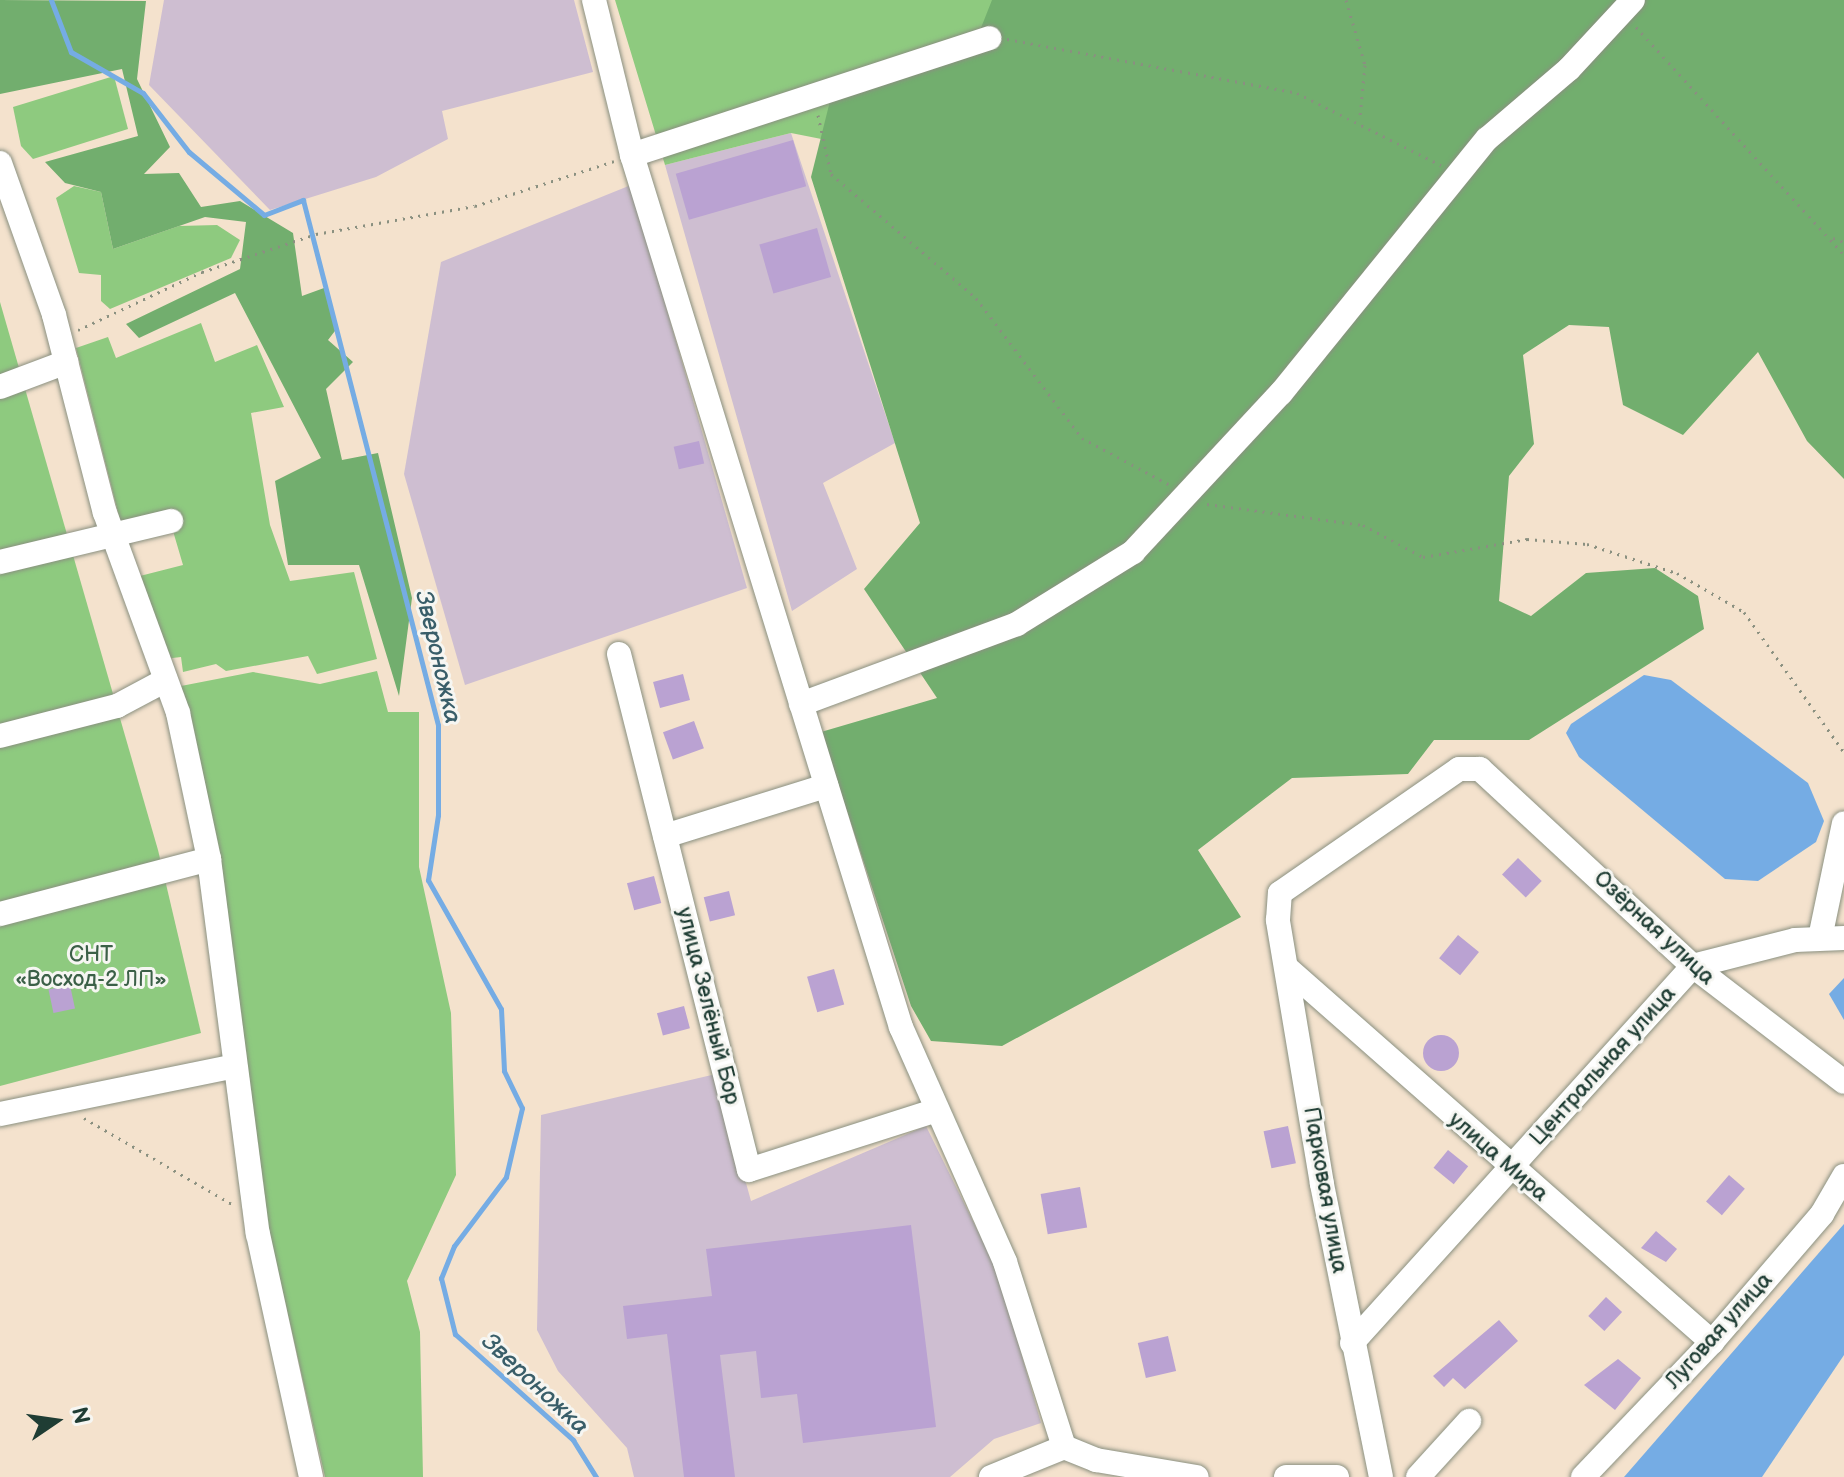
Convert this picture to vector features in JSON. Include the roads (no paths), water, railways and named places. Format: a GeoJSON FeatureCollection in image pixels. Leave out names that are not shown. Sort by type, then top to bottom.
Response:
{"type":"FeatureCollection","features":[{"type":"Feature","properties":{"kind":"street"},"geometry":{"type":"LineString","coordinates":[[594,0],[632,155],[826,786],[934,1111],[1005,1262],[1064,1447],[1096,1468],[1197,1477]]}},
{"type":"Feature","properties":{"kind":"street"},"geometry":{"type":"LineString","coordinates":[[801,704],[1066,599],[1133,552],[1281,393],[1458,175],[1628,6]]}},
{"type":"Feature","properties":{"kind":"street"},"geometry":{"type":"LineString","coordinates":[[632,155],[812,92],[989,38]]}},
{"type":"Feature","properties":{"kind":"street"},"geometry":{"type":"LineString","coordinates":[[0,163],[7,204],[60,338],[113,534],[166,680],[209,859],[232,1067],[258,1234],[311,1477]]}},
{"type":"Feature","properties":{"kind":"street"},"geometry":{"type":"LineString","coordinates":[[0,387],[66,362]]}},
{"type":"Feature","properties":{"kind":"street"},"geometry":{"type":"LineString","coordinates":[[0,562],[171,521]]}},
{"type":"Feature","properties":{"kind":"street","name":"улица Зелёный Бор"},"geometry":{"type":"LineString","coordinates":[[619,654],[749,1170],[934,1111]]}},
{"type":"Feature","properties":{"kind":"street"},"geometry":{"type":"LineString","coordinates":[[0,736],[117,706],[166,680]]}},
{"type":"Feature","properties":{"kind":"street","name":"Парковая улица"},"geometry":{"type":"LineString","coordinates":[[1381,1477],[1352,1343],[1275,901],[1471,767]]}},
{"type":"Feature","properties":{"kind":"street","name":"Озёрная улица"},"geometry":{"type":"LineString","coordinates":[[1471,767],[1489,775],[1693,966],[1844,1082]]}},
{"type":"Feature","properties":{"kind":"street"},"geometry":{"type":"LineString","coordinates":[[665,836],[826,786]]}},
{"type":"Feature","properties":{"kind":"street"},"geometry":{"type":"LineString","coordinates":[[1693,966],[1832,938],[1844,823]]}},
{"type":"Feature","properties":{"kind":"street"},"geometry":{"type":"LineString","coordinates":[[0,914],[209,859]]}},
{"type":"Feature","properties":{"kind":"street","name":"Центральная улица"},"geometry":{"type":"LineString","coordinates":[[1352,1343],[1693,966]]}},
{"type":"Feature","properties":{"kind":"street","name":"улица Мира"},"geometry":{"type":"LineString","coordinates":[[1288,969],[1509,1168],[1712,1342]]}},
{"type":"Feature","properties":{"kind":"street"},"geometry":{"type":"LineString","coordinates":[[0,1114],[232,1067]]}},
{"type":"Feature","properties":{"kind":"street","name":"Луговая улица"},"geometry":{"type":"LineString","coordinates":[[1583,1477],[1712,1342],[1822,1214],[1844,1176]]}},
{"type":"Feature","properties":{"kind":"street"},"geometry":{"type":"LineString","coordinates":[[1418,1477],[1469,1421]]}},
{"type":"Feature","properties":{"kind":"street"},"geometry":{"type":"LineString","coordinates":[[991,1477],[1064,1447]]}},
{"type":"Feature","properties":{"kind":"street"},"geometry":{"type":"LineString","coordinates":[[1286,1477],[1337,1477]]}},
{"type":"Feature","properties":{"kind":"water"},"geometry":{"type":"Polygon","coordinates":[[[1644,675],[1671,680],[1808,783],[1824,821],[1816,842],[1758,881],[1725,879],[1579,757],[1566,733],[1571,724],[1644,675]]]}},
{"type":"Feature","properties":{"kind":"water"},"geometry":{"type":"Polygon","coordinates":[[[1844,978],[1844,1020],[1829,994],[1844,978]]]}},
{"type":"Feature","properties":{"kind":"water"},"geometry":{"type":"Polygon","coordinates":[[[1844,1224],[1844,1355],[1762,1477],[1624,1477],[1844,1224]]]}},
{"type":"Feature","properties":{"kind":"waterway","name":"Звероножка"},"geometry":{"type":"LineString","coordinates":[[51,0],[71,52],[143,93],[189,152],[264,215],[303,200],[438,725],[438,815],[428,880],[501,1009],[504,1071],[522,1108],[506,1177],[454,1246],[441,1278],[455,1334],[573,1440],[596,1477]]}},
{"type":"Feature","properties":{"kind":"park label","name":"СНТ «Восход-2 ЛП»"},"geometry":{"type":"Point","coordinates":[91,966]}}]}
